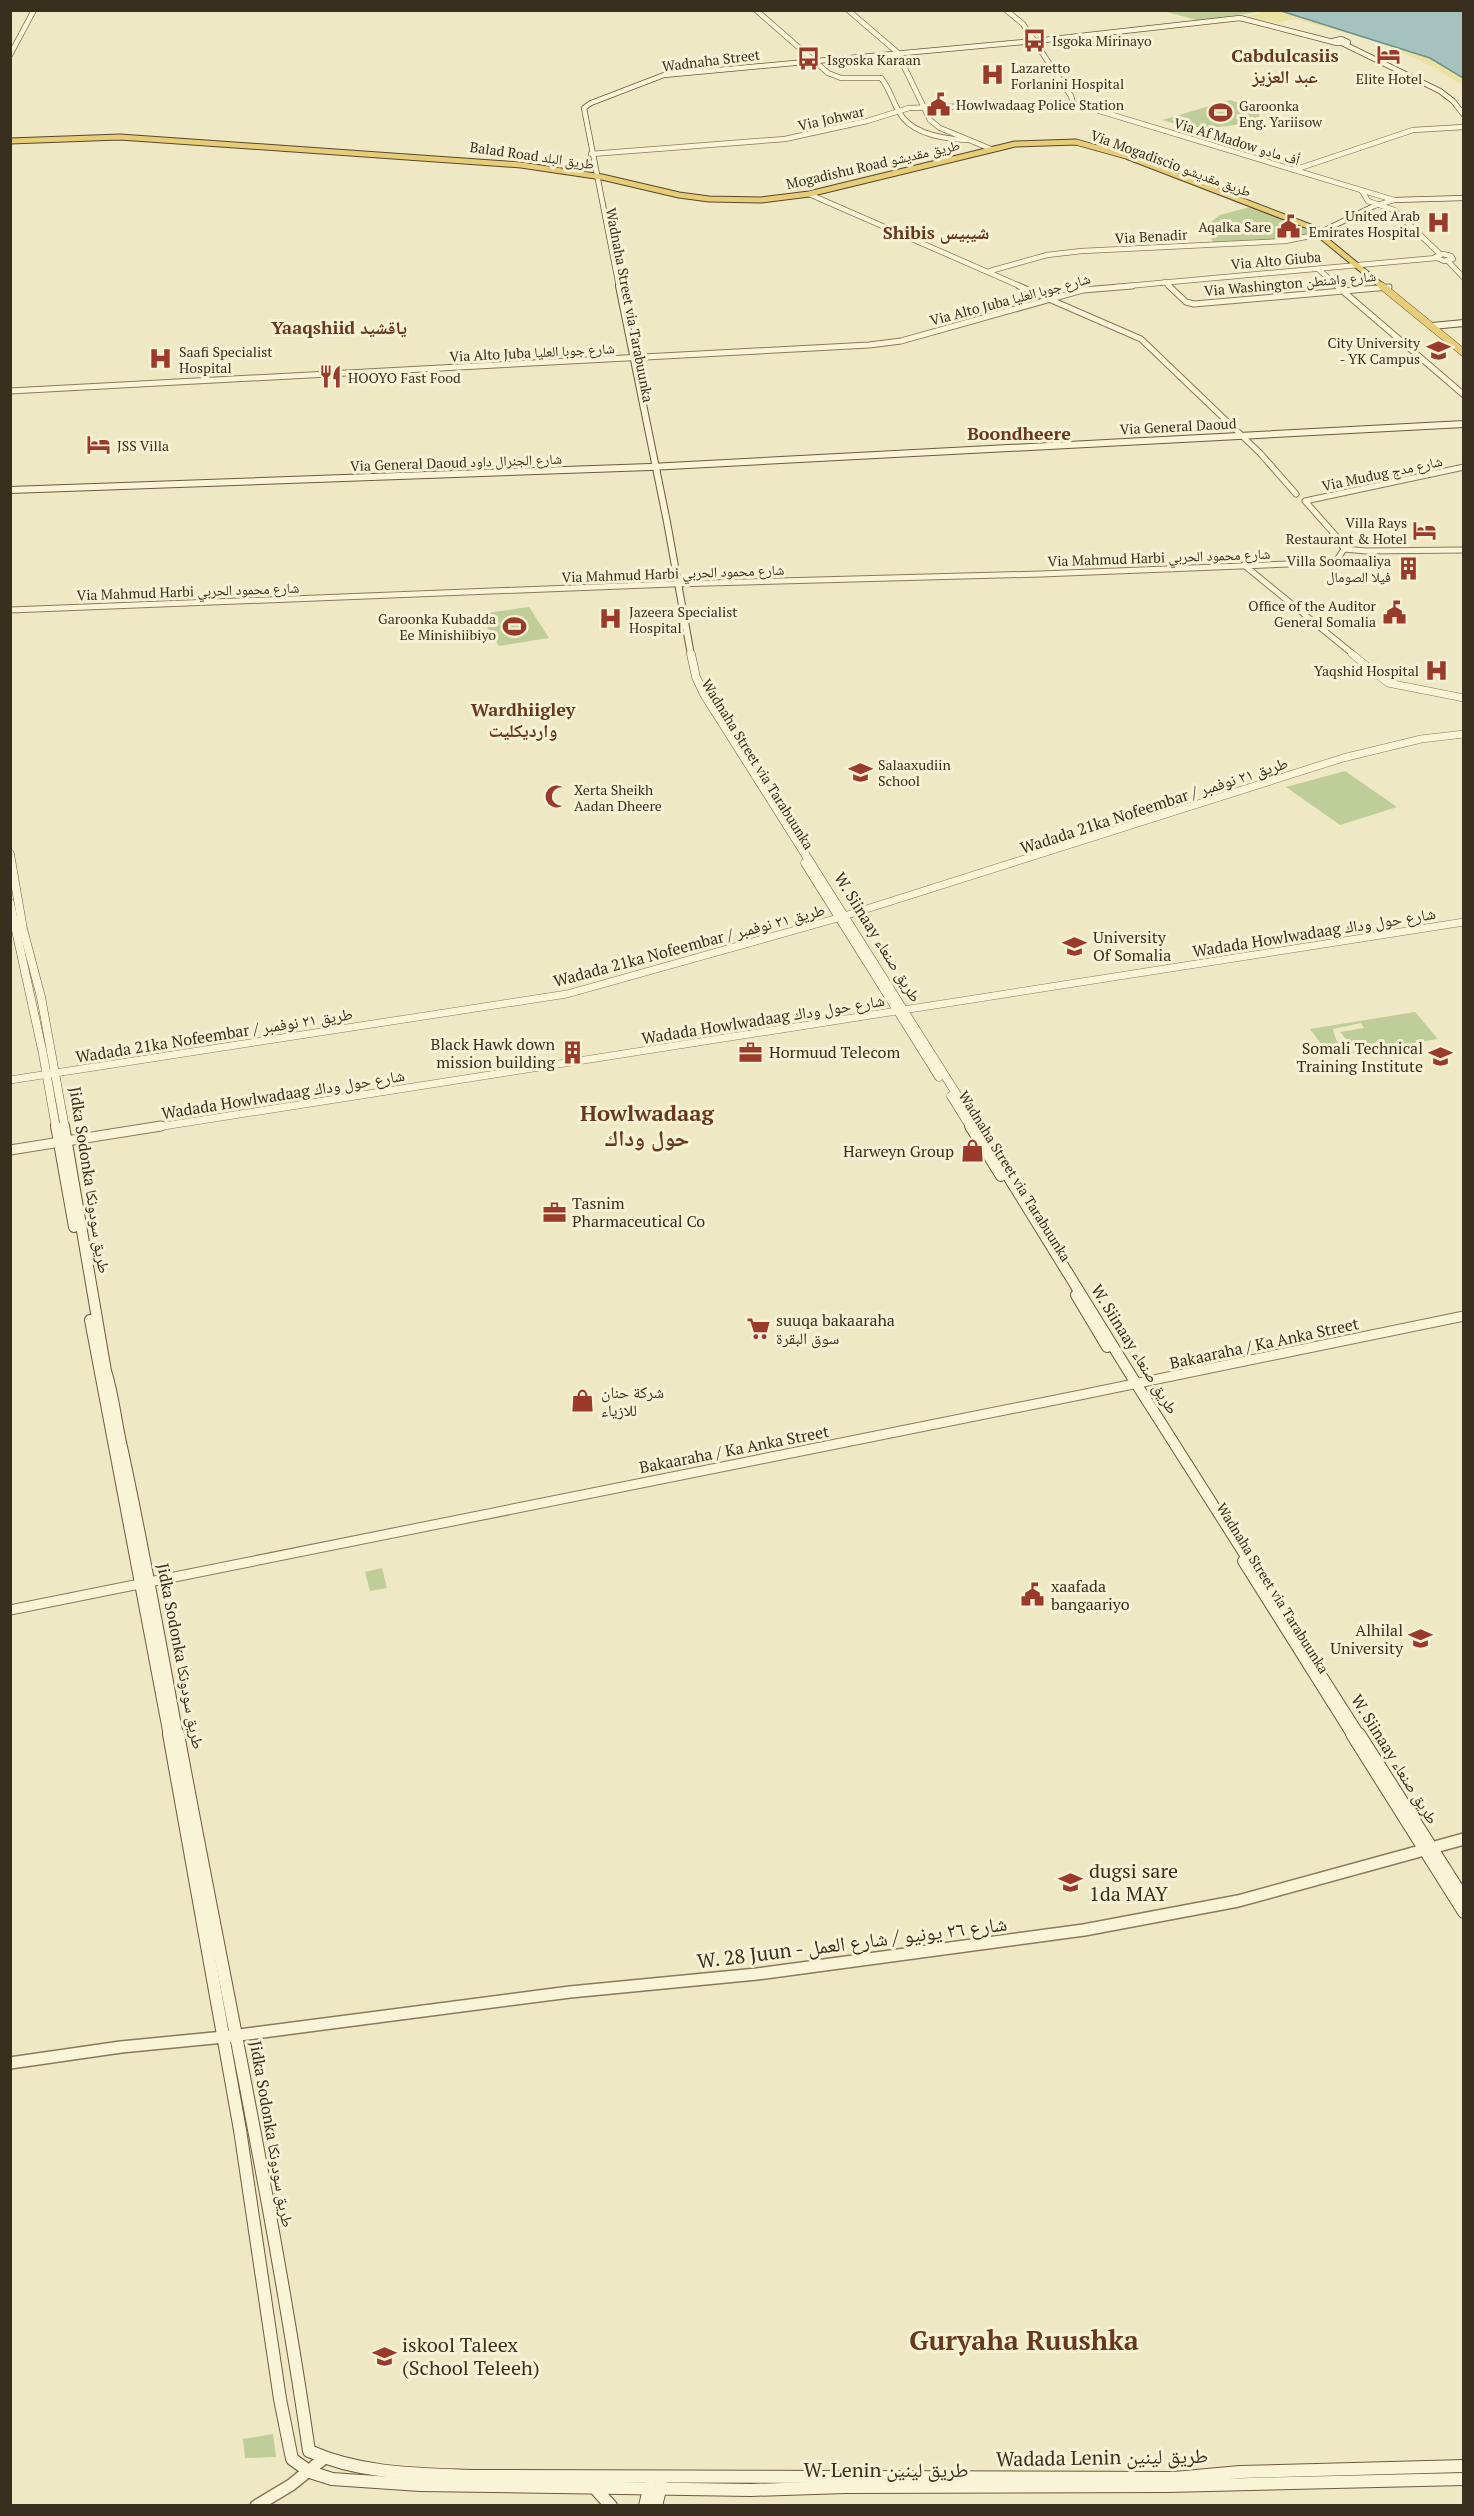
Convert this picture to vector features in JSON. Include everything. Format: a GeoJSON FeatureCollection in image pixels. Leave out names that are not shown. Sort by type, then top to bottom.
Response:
{"type":"FeatureCollection","features":[{"type":"Feature","properties":{"kind":"highway","name":"Balad Road طريق البلد"},"geometry":{"type":"LineString","coordinates":[[10,141],[88,137],[151,138],[466,159],[595,173]]}},
{"type":"Feature","properties":{"kind":"highway","name":"Mogadishu Road طريق مقديشو"},"geometry":{"type":"LineString","coordinates":[[595,173],[680,195],[709,199],[760,200],[809,194],[991,149],[1025,143],[1080,143]]}},
{"type":"Feature","properties":{"kind":"highway","name":"Via Mogadiscio طريق مقديشو"},"geometry":{"type":"LineString","coordinates":[[1080,143],[1196,184],[1322,233],[1464,351]]}},
{"type":"Feature","properties":{"kind":"main road","name":"Wadnaha Street via Tarabuunka"},"geometry":{"type":"LineString","coordinates":[[841,917],[694,683],[632,359],[581,110],[584,105],[662,75],[1033,40],[1244,17],[1339,41],[1430,85],[1455,101]]}},
{"type":"Feature","properties":{"kind":"main road"},"geometry":{"type":"LineString","coordinates":[[1455,101],[1464,108]]}},
{"type":"Feature","properties":{"kind":"main road"},"geometry":{"type":"LineString","coordinates":[[1455,101],[1464,116]]}},
{"type":"Feature","properties":{"kind":"main road"},"geometry":{"type":"LineString","coordinates":[[586,135],[595,173]]}},
{"type":"Feature","properties":{"kind":"main road"},"geometry":{"type":"LineString","coordinates":[[1380,205],[1418,199]]}},
{"type":"Feature","properties":{"kind":"main road"},"geometry":{"type":"LineString","coordinates":[[1322,233],[1394,200],[1464,199]]}},
{"type":"Feature","properties":{"kind":"main road"},"geometry":{"type":"LineString","coordinates":[[1434,326],[1464,323]]}},
{"type":"Feature","properties":{"kind":"main road","name":"Via General Daoud"},"geometry":{"type":"LineString","coordinates":[[903,454],[1455,423],[1463,420]]}},
{"type":"Feature","properties":{"kind":"main road","name":"Via General Daoud شارع الجنرال داود"},"geometry":{"type":"LineString","coordinates":[[10,490],[652,467],[903,454]]}},
{"type":"Feature","properties":{"kind":"main road"},"geometry":{"type":"LineString","coordinates":[[680,613],[696,677],[731,742]]}},
{"type":"Feature","properties":{"kind":"main road","name":"W. Siinaay طريق صنعاء"},"geometry":{"type":"LineString","coordinates":[[731,742],[781,815],[841,917],[902,1011],[1134,1385],[1428,1849],[1464,1899]]}},
{"type":"Feature","properties":{"kind":"main road","name":"Jidka Sodonka طريق سودونكا"},"geometry":{"type":"LineString","coordinates":[[10,854],[23,929],[41,997],[62,1142],[145,1583],[215,1936],[237,2035],[295,2355],[307,2442],[309,2451],[322,2460]]}},
{"type":"Feature","properties":{"kind":"main road","name":"Jidka Sodonka طريق سودونكا"},"geometry":{"type":"LineString","coordinates":[[10,903],[51,1074]]}},
{"type":"Feature","properties":{"kind":"main road","name":"Jidka Sodonka طريق سودونكا"},"geometry":{"type":"LineString","coordinates":[[145,1583],[224,2037],[287,2436],[292,2459],[310,2472]]}},
{"type":"Feature","properties":{"kind":"main road"},"geometry":{"type":"LineString","coordinates":[[1428,1849],[1464,1912]]}},
{"type":"Feature","properties":{"kind":"main road","name":"W. Lenin طريق لينين"},"geometry":{"type":"LineString","coordinates":[[322,2460],[394,2477],[594,2487],[705,2477]]}},
{"type":"Feature","properties":{"kind":"main road","name":"Wadada Lenin طريق لينين"},"geometry":{"type":"LineString","coordinates":[[705,2477],[1174,2478],[1240,2472],[1464,2466]]}},
{"type":"Feature","properties":{"kind":"main road","name":"W. Lenin طريق لينين"},"geometry":{"type":"LineString","coordinates":[[310,2472],[332,2479],[502,2475],[656,2483],[1144,2486],[1464,2480]]}},
{"type":"Feature","properties":{"kind":"main road"},"geometry":{"type":"LineString","coordinates":[[645,2505],[656,2483]]}},
{"type":"Feature","properties":{"kind":"main road"},"geometry":{"type":"LineString","coordinates":[[656,2483],[656,2505]]}},
{"type":"Feature","properties":{"kind":"main road"},"geometry":{"type":"LineString","coordinates":[[594,2487],[611,2505]]}},
{"type":"Feature","properties":{"kind":"street"},"geometry":{"type":"LineString","coordinates":[[11,52],[34,10]]}},
{"type":"Feature","properties":{"kind":"street"},"geometry":{"type":"LineString","coordinates":[[756,10],[812,60],[834,76],[881,78],[889,88],[898,110],[909,122],[933,136],[968,140]]}},
{"type":"Feature","properties":{"kind":"street"},"geometry":{"type":"LineString","coordinates":[[848,10],[897,52],[922,108],[930,120],[940,128],[991,149]]}},
{"type":"Feature","properties":{"kind":"street"},"geometry":{"type":"LineString","coordinates":[[1006,10],[1018,18],[1073,102]]}},
{"type":"Feature","properties":{"kind":"street","name":"Via Johwar"},"geometry":{"type":"LineString","coordinates":[[591,154],[785,139],[893,115],[898,110],[1073,102]]}},
{"type":"Feature","properties":{"kind":"street","name":"Via Af Madow أف مادو"},"geometry":{"type":"LineString","coordinates":[[1073,102],[1394,200]]}},
{"type":"Feature","properties":{"kind":"street"},"geometry":{"type":"LineString","coordinates":[[1293,170],[1408,131],[1432,127],[1464,127]]}},
{"type":"Feature","properties":{"kind":"street"},"geometry":{"type":"LineString","coordinates":[[1362,191],[1368,201],[1394,210],[1438,256],[1451,259],[1460,256]]}},
{"type":"Feature","properties":{"kind":"street"},"geometry":{"type":"LineString","coordinates":[[809,194],[1052,298],[1141,339],[1241,435],[1296,494]]}},
{"type":"Feature","properties":{"kind":"street","name":"Via Benadir"},"geometry":{"type":"LineString","coordinates":[[990,272],[1047,255],[1285,241],[1322,233]]}},
{"type":"Feature","properties":{"kind":"street","name":"Via Alto Giuba"},"geometry":{"type":"LineString","coordinates":[[1118,286],[1438,256]]}},
{"type":"Feature","properties":{"kind":"street"},"geometry":{"type":"LineString","coordinates":[[1451,259],[1464,278]]}},
{"type":"Feature","properties":{"kind":"street"},"geometry":{"type":"LineString","coordinates":[[1318,269],[1464,395]]}},
{"type":"Feature","properties":{"kind":"street","name":"Via Washington شارع واشنطن"},"geometry":{"type":"LineString","coordinates":[[1166,282],[1190,304],[1387,287]]}},
{"type":"Feature","properties":{"kind":"street","name":"Via Alto Juba شارع جوبا العليا"},"geometry":{"type":"LineString","coordinates":[[10,391],[886,344],[1083,290],[1118,286]]}},
{"type":"Feature","properties":{"kind":"street","name":"Via Mudug شارع مدج"},"geometry":{"type":"LineString","coordinates":[[1344,549],[1337,537],[1305,501],[1464,467]]}},
{"type":"Feature","properties":{"kind":"street"},"geometry":{"type":"LineString","coordinates":[[1344,549],[1366,551],[1464,550]]}},
{"type":"Feature","properties":{"kind":"street","name":"Via Mahmud Harbi شارع محمود الحربي"},"geometry":{"type":"LineString","coordinates":[[10,610],[1243,565],[1337,560],[1344,549]]}},
{"type":"Feature","properties":{"kind":"street"},"geometry":{"type":"LineString","coordinates":[[1243,565],[1388,683],[1464,698]]}},
{"type":"Feature","properties":{"kind":"street"},"geometry":{"type":"LineString","coordinates":[[1451,734],[1464,728]]}},
{"type":"Feature","properties":{"kind":"street"},"geometry":{"type":"LineString","coordinates":[[1451,734],[1464,734]]}},
{"type":"Feature","properties":{"kind":"street","name":"Wadada 21ka Nofeembar / طريق ٢١ نوفمبر"},"geometry":{"type":"LineString","coordinates":[[10,1080],[567,994],[841,917],[1343,758],[1390,745],[1451,734]]}},
{"type":"Feature","properties":{"kind":"street","name":"Wadada Howlwadaag شارع حول وداك"},"geometry":{"type":"LineString","coordinates":[[10,1150],[1464,922]]}},
{"type":"Feature","properties":{"kind":"street","name":"Bakaaraha / Ka Anka Street"},"geometry":{"type":"LineString","coordinates":[[10,1610],[1464,1317]]}},
{"type":"Feature","properties":{"kind":"street","name":"W. 28 Juun - شارع ٢٦ يونيو / شارع العمل"},"geometry":{"type":"LineString","coordinates":[[10,2063],[121,2047],[224,2037],[594,1990],[757,1974],[1084,1930],[1238,1901],[1464,1839]]}},
{"type":"Feature","properties":{"kind":"street"},"geometry":{"type":"LineString","coordinates":[[256,2505],[278,2494],[310,2472],[322,2460]]}},
{"type":"Feature","properties":{"kind":"green space"},"geometry":{"type":"Polygon","coordinates":[[[1251,10],[1257,12],[1200,21],[1163,11],[1251,10]]]}},
{"type":"Feature","properties":{"kind":"green space","name":"Garoonka Eng. Yariisow"},"geometry":{"type":"Polygon","coordinates":[[[1230,100],[1260,110],[1259,119],[1223,127],[1186,126],[1162,120],[1230,100]]]}},
{"type":"Feature","properties":{"kind":"green space"},"geometry":{"type":"Polygon","coordinates":[[[1250,207],[1300,226],[1313,234],[1295,239],[1215,244],[1200,224],[1211,222],[1220,215],[1250,207]]]}},
{"type":"Feature","properties":{"kind":"green space","name":"Garoonka Kubadda Ee Minishiibiyo"},"geometry":{"type":"Polygon","coordinates":[[[529,607],[549,638],[499,646],[479,614],[529,607]]]}},
{"type":"Feature","properties":{"kind":"green space"},"geometry":{"type":"Polygon","coordinates":[[[1345,771],[1397,807],[1340,825],[1286,787],[1345,771]]]}},
{"type":"Feature","properties":{"kind":"green space"},"geometry":{"type":"Polygon","coordinates":[[[1415,1012],[1438,1039],[1331,1057],[1310,1029],[1415,1012]],[[1361,1023],[1333,1029],[1336,1040],[1350,1052],[1379,1047],[1376,1043],[1353,1047],[1340,1032],[1364,1028],[1361,1023]]]}},
{"type":"Feature","properties":{"kind":"green space"},"geometry":{"type":"Polygon","coordinates":[[[382,1568],[387,1588],[370,1591],[365,1572],[382,1568]]]}},
{"type":"Feature","properties":{"kind":"green space"},"geometry":{"type":"Polygon","coordinates":[[[273,2434],[276,2457],[245,2458],[243,2439],[273,2434]]]}},
{"type":"Feature","properties":{"kind":"sand"},"geometry":{"type":"Polygon","coordinates":[[[1254,11],[1281,11],[1297,15],[1430,58],[1463,78],[1463,86],[1435,68],[1380,42],[1295,19],[1276,23],[1249,16],[1260,13],[1254,11]]]}},
{"type":"Feature","properties":{"kind":"water"},"geometry":{"type":"Polygon","coordinates":[[[1281,11],[1463,11],[1463,78],[1430,58],[1281,11]]]}},
{"type":"Feature","properties":{"kind":"place","name":"Isgoka Mirinayo"},"geometry":{"type":"Point","coordinates":[1034,40]}},
{"type":"Feature","properties":{"kind":"place","name":"Elite Hotel"},"geometry":{"type":"Point","coordinates":[1389,54]}},
{"type":"Feature","properties":{"kind":"place","name":"Isgoska Karaan"},"geometry":{"type":"Point","coordinates":[809,59]}},
{"type":"Feature","properties":{"kind":"place","name":"Lazaretto Forlanini Hospital"},"geometry":{"type":"Point","coordinates":[993,75]}},
{"type":"Feature","properties":{"kind":"place","name":"Howlwadaag Police Station"},"geometry":{"type":"Point","coordinates":[938,104]}},
{"type":"Feature","properties":{"kind":"place","name":"Garoonka Eng. Yariisow"},"geometry":{"type":"Point","coordinates":[1221,113]}},
{"type":"Feature","properties":{"kind":"place","name":"United Arab Emirates Hospital"},"geometry":{"type":"Point","coordinates":[1438,223]}},
{"type":"Feature","properties":{"kind":"place","name":"Aqalka Sare"},"geometry":{"type":"Point","coordinates":[1289,226]}},
{"type":"Feature","properties":{"kind":"place","name":"City University - YK Campus"},"geometry":{"type":"Point","coordinates":[1438,350]}},
{"type":"Feature","properties":{"kind":"place","name":"Saafi Specialist Hospital"},"geometry":{"type":"Point","coordinates":[161,359]}},
{"type":"Feature","properties":{"kind":"place","name":"HOOYO Fast Food"},"geometry":{"type":"Point","coordinates":[330,377]}},
{"type":"Feature","properties":{"kind":"place","name":"JSS Villa"},"geometry":{"type":"Point","coordinates":[99,445]}},
{"type":"Feature","properties":{"kind":"place","name":"Villa Rays Restaurant & Hotel"},"geometry":{"type":"Point","coordinates":[1425,530]}},
{"type":"Feature","properties":{"kind":"place","name":"Villa Soomaaliya فيلا الصومال"},"geometry":{"type":"Point","coordinates":[1409,568]}},
{"type":"Feature","properties":{"kind":"place","name":"Office of the Auditor General Somalia"},"geometry":{"type":"Point","coordinates":[1394,613]}},
{"type":"Feature","properties":{"kind":"place","name":"Jazeera Specialist Hospital"},"geometry":{"type":"Point","coordinates":[611,619]}},
{"type":"Feature","properties":{"kind":"place","name":"Garoonka Kubadda Ee Minishiibiyo"},"geometry":{"type":"Point","coordinates":[514,626]}},
{"type":"Feature","properties":{"kind":"place","name":"Yaqshid Hospital"},"geometry":{"type":"Point","coordinates":[1437,670]}},
{"type":"Feature","properties":{"kind":"place","name":"Salaaxudiin School"},"geometry":{"type":"Point","coordinates":[860,772]}},
{"type":"Feature","properties":{"kind":"place","name":"Xerta Sheikh Aadan Dheere"},"geometry":{"type":"Point","coordinates":[556,797]}},
{"type":"Feature","properties":{"kind":"place","name":"University Of Somalia"},"geometry":{"type":"Point","coordinates":[1075,946]}},
{"type":"Feature","properties":{"kind":"place","name":"Hormuud Telecom"},"geometry":{"type":"Point","coordinates":[751,1052]}},
{"type":"Feature","properties":{"kind":"place","name":"Black Hawk down mission building"},"geometry":{"type":"Point","coordinates":[573,1053]}},
{"type":"Feature","properties":{"kind":"place","name":"Somali Technical Training Institute"},"geometry":{"type":"Point","coordinates":[1441,1057]}},
{"type":"Feature","properties":{"kind":"place","name":"Harweyn Group"},"geometry":{"type":"Point","coordinates":[972,1151]}},
{"type":"Feature","properties":{"kind":"place","name":"Tasnim Pharmaceutical Co"},"geometry":{"type":"Point","coordinates":[554,1212]}},
{"type":"Feature","properties":{"kind":"place","name":"suuqa bakaaraha سوق البقرة"},"geometry":{"type":"Point","coordinates":[758,1329]}},
{"type":"Feature","properties":{"kind":"place","name":"شركة حنان للازياء"},"geometry":{"type":"Point","coordinates":[583,1401]}},
{"type":"Feature","properties":{"kind":"place","name":"xaafada bangaariyo"},"geometry":{"type":"Point","coordinates":[1033,1595]}},
{"type":"Feature","properties":{"kind":"place","name":"Alhilal University"},"geometry":{"type":"Point","coordinates":[1421,1639]}},
{"type":"Feature","properties":{"kind":"place","name":"dugsi sare 1da MAY"},"geometry":{"type":"Point","coordinates":[1071,1882]}},
{"type":"Feature","properties":{"kind":"place","name":"iskool Taleex (School Teleeh)"},"geometry":{"type":"Point","coordinates":[384,2356]}},
{"type":"Feature","properties":{"kind":"district","name":"Cabdulcasiis عبد العزيز"},"geometry":{"type":"Point","coordinates":[1285,65]}},
{"type":"Feature","properties":{"kind":"district","name":"Shibis شيبيس"},"geometry":{"type":"Point","coordinates":[936,232]}},
{"type":"Feature","properties":{"kind":"district","name":"Yaaqshiid ياقشيد"},"geometry":{"type":"Point","coordinates":[339,327]}},
{"type":"Feature","properties":{"kind":"district","name":"Boondheere"},"geometry":{"type":"Point","coordinates":[1019,433]}},
{"type":"Feature","properties":{"kind":"district","name":"Wardhiigley وارديكليت"},"geometry":{"type":"Point","coordinates":[523,719]}},
{"type":"Feature","properties":{"kind":"district","name":"Howlwadaag حول وداك"},"geometry":{"type":"Point","coordinates":[647,1124]}},
{"type":"Feature","properties":{"kind":"district","name":"Guryaha Ruushka"},"geometry":{"type":"Point","coordinates":[1024,2340]}}]}
